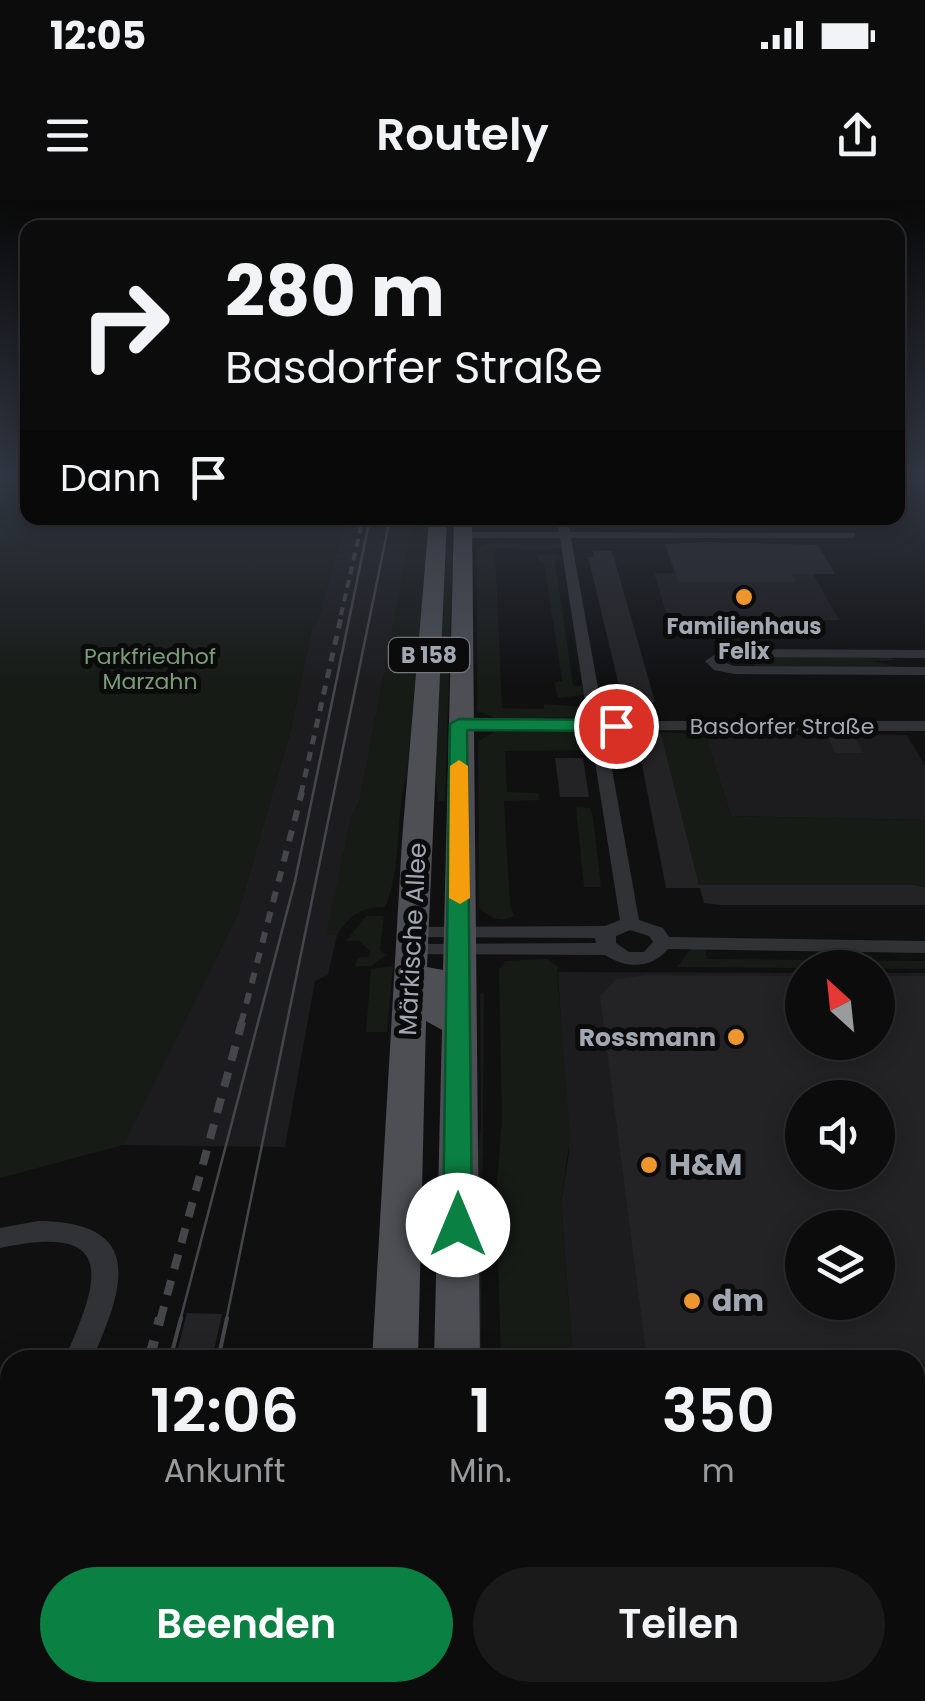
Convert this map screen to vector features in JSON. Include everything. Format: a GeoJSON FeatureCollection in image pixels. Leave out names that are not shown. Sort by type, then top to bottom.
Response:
{"type":"FeatureCollection","features":[{"type":"Feature","properties":{"kind":"main road","name":"Märkische Allee"},"geometry":{"type":"LineString","coordinates":[[394,1350],[412,953],[437,545]]}},
{"type":"Feature","properties":{"kind":"main road","name":"Märkische Allee"},"geometry":{"type":"LineString","coordinates":[[457,1350],[462,545]]}},
{"type":"Feature","properties":{"kind":"main road"},"geometry":{"type":"LineString","coordinates":[[412,953],[433,978],[436,1012],[460,1026]]}},
{"type":"Feature","properties":{"kind":"street"},"geometry":{"type":"LineString","coordinates":[[567,545],[630,924]]}},
{"type":"Feature","properties":{"kind":"street"},"geometry":{"type":"LineString","coordinates":[[925,654],[724,654],[712,661],[734,670],[925,670]]}},
{"type":"Feature","properties":{"kind":"street","name":"Basdorfer Straße"},"geometry":{"type":"LineString","coordinates":[[459,724],[925,726]]}},
{"type":"Feature","properties":{"kind":"street"},"geometry":{"type":"LineString","coordinates":[[412,953],[460,941],[608,940],[630,924]]}},
{"type":"Feature","properties":{"kind":"street"},"geometry":{"type":"LineString","coordinates":[[630,924],[656,932],[663,943]]}},
{"type":"Feature","properties":{"kind":"street"},"geometry":{"type":"LineString","coordinates":[[608,940],[623,957],[643,959],[658,953],[663,943]]}},
{"type":"Feature","properties":{"kind":"street"},"geometry":{"type":"LineString","coordinates":[[663,943],[925,947]]}},
{"type":"Feature","properties":{"kind":"street"},"geometry":{"type":"LineString","coordinates":[[0,1238],[31,1230],[70,1232],[93,1244],[104,1261],[105,1292],[82,1350]]}},
{"type":"Feature","properties":{"kind":"shaded area"},"geometry":{"type":"Polygon","coordinates":[[[339,545],[409,545],[360,800],[351,818],[327,935],[337,935],[328,975],[315,981],[285,1147],[123,1145],[237,916],[290,732],[312,627],[319,616],[339,545]]]}},
{"type":"Feature","properties":{"kind":"shaded area","name":"Familienhaus Felix"},"geometry":{"type":"Polygon","coordinates":[[[654,573],[813,574],[839,620],[668,619],[654,573]]]}},
{"type":"Feature","properties":{"kind":"shaded area"},"geometry":{"type":"Polygon","coordinates":[[[705,735],[907,735],[925,766],[925,820],[731,816],[705,735]]]}},
{"type":"Feature","properties":{"kind":"shaded area"},"geometry":{"type":"Polygon","coordinates":[[[558,972],[785,973],[785,1060],[895,1060],[895,973],[925,973],[925,1350],[572,1350],[561,1203],[569,1153],[558,972]]]}},
{"type":"Feature","properties":{"kind":"green space","name":"Parkfriedhof Marzahn"},"geometry":{"type":"Polygon","coordinates":[[[0,545],[339,545],[319,616],[312,627],[290,732],[237,916],[123,1145],[0,1178],[0,545]]]}},
{"type":"Feature","properties":{"kind":"green space"},"geometry":{"type":"Polygon","coordinates":[[[409,545],[427,545],[407,775],[391,892],[385,907],[363,911],[352,917],[337,935],[326,935],[351,818],[360,799],[409,545]]]}},
{"type":"Feature","properties":{"kind":"green space"},"geometry":{"type":"Polygon","coordinates":[[[561,545],[547,550],[495,548],[502,708],[544,709],[544,704],[584,707],[588,717],[498,719],[477,711],[477,547],[561,545]]]}},
{"type":"Feature","properties":{"kind":"green space"},"geometry":{"type":"Polygon","coordinates":[[[445,547],[453,548],[445,801],[438,801],[435,768],[445,547]]]}},
{"type":"Feature","properties":{"kind":"green space"},"geometry":{"type":"Polygon","coordinates":[[[538,555],[564,558],[555,562],[573,685],[585,687],[584,695],[558,698],[554,682],[562,681],[544,564],[538,561],[538,555]]]}},
{"type":"Feature","properties":{"kind":"green space"},"geometry":{"type":"Polygon","coordinates":[[[749,656],[891,656],[894,660],[871,661],[899,667],[755,667],[749,656]]]}},
{"type":"Feature","properties":{"kind":"green space"},"geometry":{"type":"Polygon","coordinates":[[[494,732],[578,732],[585,736],[587,750],[505,751],[507,792],[538,793],[539,800],[504,801],[510,905],[514,916],[504,919],[491,917],[479,908],[478,741],[494,732]]]}},
{"type":"Feature","properties":{"kind":"green space"},"geometry":{"type":"Polygon","coordinates":[[[660,732],[705,735],[731,816],[925,820],[925,887],[699,885],[660,732]]]}},
{"type":"Feature","properties":{"kind":"green space"},"geometry":{"type":"Polygon","coordinates":[[[576,807],[590,808],[593,817],[601,887],[584,887],[576,807]]]}},
{"type":"Feature","properties":{"kind":"green space"},"geometry":{"type":"Polygon","coordinates":[[[366,916],[384,916],[380,950],[386,955],[371,966],[355,966],[358,958],[368,957],[371,952],[359,941],[346,941],[366,916]]]}},
{"type":"Feature","properties":{"kind":"green space"},"geometry":{"type":"Polygon","coordinates":[[[691,949],[705,949],[707,959],[785,960],[785,968],[677,967],[691,949]]]}},
{"type":"Feature","properties":{"kind":"green space"},"geometry":{"type":"Polygon","coordinates":[[[547,959],[557,966],[570,1138],[561,1203],[572,1350],[501,1350],[496,1194],[502,1119],[499,970],[505,961],[547,959]]]}},
{"type":"Feature","properties":{"kind":"green space"},"geometry":{"type":"Polygon","coordinates":[[[895,961],[925,961],[925,969],[895,969],[895,961]]]}},
{"type":"Feature","properties":{"kind":"green space"},"geometry":{"type":"Polygon","coordinates":[[[393,966],[387,1032],[366,1032],[371,969],[393,966]]]}},
{"type":"Feature","properties":{"kind":"green space"},"geometry":{"type":"Polygon","coordinates":[[[484,993],[481,1350],[474,1350],[473,1194],[481,1126],[480,994],[484,993]]]}},
{"type":"Feature","properties":{"kind":"building"},"geometry":{"type":"Polygon","coordinates":[[[665,545],[818,545],[835,574],[792,574],[796,582],[678,582],[665,545]]]}},
{"type":"Feature","properties":{"kind":"building"},"geometry":{"type":"Polygon","coordinates":[[[593,551],[612,551],[655,702],[630,702],[628,694],[621,694],[588,557],[594,557],[593,551]]]}},
{"type":"Feature","properties":{"kind":"building"},"geometry":{"type":"Polygon","coordinates":[[[636,734],[661,734],[699,885],[913,885],[925,887],[925,905],[721,905],[704,903],[700,888],[666,888],[636,734]]]}},
{"type":"Feature","properties":{"kind":"building"},"geometry":{"type":"Polygon","coordinates":[[[827,735],[854,735],[863,753],[835,753],[827,735]]]}},
{"type":"Feature","properties":{"kind":"building"},"geometry":{"type":"Polygon","coordinates":[[[555,758],[583,758],[589,797],[560,797],[555,758]]]}},
{"type":"Feature","properties":{"kind":"building"},"geometry":{"type":"Polygon","coordinates":[[[647,975],[785,976],[785,1060],[895,1060],[895,976],[925,976],[925,1350],[646,1350],[600,996],[616,979],[647,975]]]}},
{"type":"Feature","properties":{"kind":"building"},"geometry":{"type":"Polygon","coordinates":[[[187,1313],[222,1314],[214,1350],[178,1350],[187,1313]]]}},
{"type":"Feature","properties":{"kind":"tram line"},"geometry":{"type":"LineString","coordinates":[[180,1321],[295,881],[364,545]]}},
{"type":"Feature","properties":{"kind":"tram line"},"geometry":{"type":"LineString","coordinates":[[226,1321],[384,545]]}},
{"type":"Feature","properties":{"kind":"tram line"},"geometry":{"type":"LineString","coordinates":[[173,1350],[181,1318]]}},
{"type":"Feature","properties":{"kind":"tram line"},"geometry":{"type":"LineString","coordinates":[[220,1350],[227,1318]]}},
{"type":"Feature","properties":{"kind":"railway"},"geometry":{"type":"LineString","coordinates":[[341,615],[357,545]]}},
{"type":"Feature","properties":{"kind":"railway"},"geometry":{"type":"LineString","coordinates":[[301,794],[342,613]]}},
{"type":"Feature","properties":{"kind":"railway"},"geometry":{"type":"LineString","coordinates":[[241,1024],[302,792]]}},
{"type":"Feature","properties":{"kind":"railway"},"geometry":{"type":"LineString","coordinates":[[160,1321],[242,1022]]}},
{"type":"Feature","properties":{"kind":"railway"},"geometry":{"type":"LineString","coordinates":[[152,1350],[160,1318]]}},
{"type":"Feature","properties":{"kind":"slow traffic"},"geometry":{"type":"LineString","coordinates":[[459,766],[460,898]]}},
{"type":"Feature","properties":{"kind":"place","name":"Familienhaus Felix"},"geometry":{"type":"Point","coordinates":[744,597]}},
{"type":"Feature","properties":{"kind":"place","name":"Rossmann"},"geometry":{"type":"Point","coordinates":[736,1037]}},
{"type":"Feature","properties":{"kind":"place","name":"H&M"},"geometry":{"type":"Point","coordinates":[649,1165]}},
{"type":"Feature","properties":{"kind":"place","name":"dm"},"geometry":{"type":"Point","coordinates":[692,1301]}},
{"type":"Feature","properties":{"kind":"route"},"geometry":{"type":"LineString","coordinates":[[458,1225],[459,724],[616,726]]}}]}
